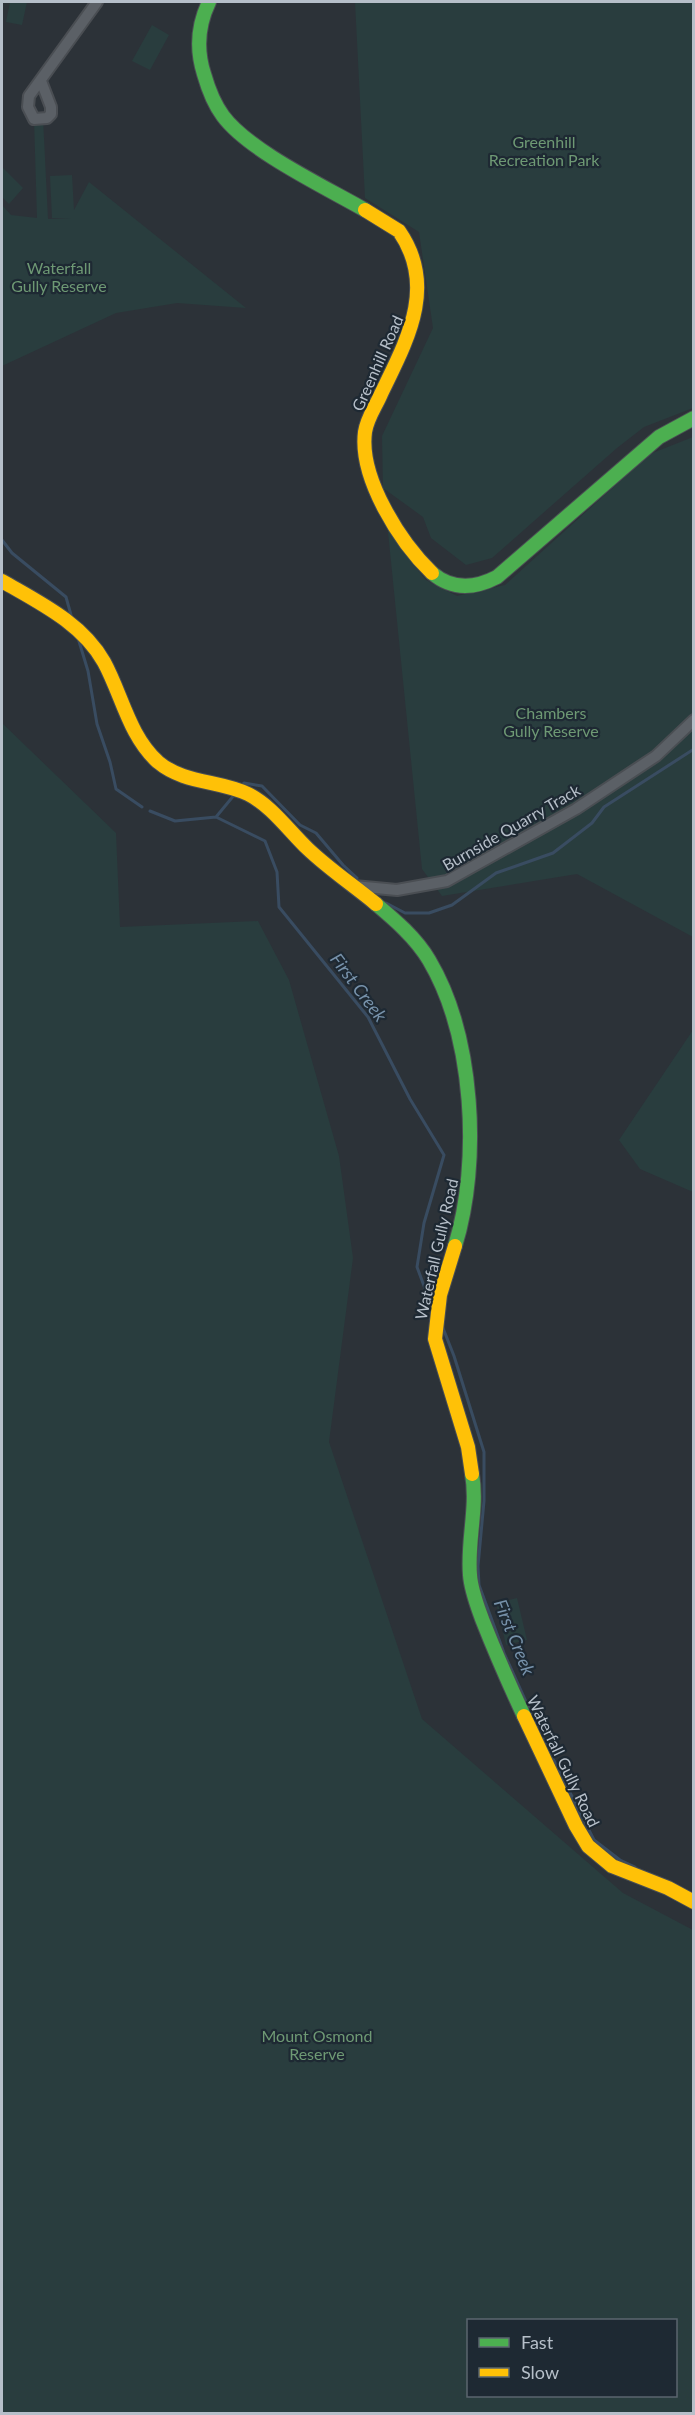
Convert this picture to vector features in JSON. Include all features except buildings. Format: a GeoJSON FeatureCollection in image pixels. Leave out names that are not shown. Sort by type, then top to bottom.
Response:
{"type":"FeatureCollection","features":[{"type":"Feature","properties":{"kind":"street"},"geometry":{"type":"LineString","coordinates":[[41,81],[97,2]]}},
{"type":"Feature","properties":{"kind":"street","name":"Greenhill Road"},"geometry":{"type":"LineString","coordinates":[[208,2],[202,16],[198,38],[200,61],[213,99],[223,115],[234,127],[281,162],[399,231],[410,248],[417,286],[417,313],[406,344],[369,417],[365,432],[365,449],[369,470],[391,518],[415,555],[435,576],[446,583],[459,586],[480,586],[497,577],[659,437],[693,418]]}},
{"type":"Feature","properties":{"kind":"street","name":"Waterfall Gully Road"},"geometry":{"type":"LineString","coordinates":[[2,581],[59,614],[86,635],[104,661],[137,735],[156,761],[184,777],[251,795],[308,849],[400,926],[420,946],[435,970],[446,1000],[464,1073],[470,1121],[470,1176],[461,1225],[437,1303],[433,1324],[435,1339],[468,1447],[476,1491],[470,1531],[470,1575],[473,1593],[497,1659],[576,1826],[588,1846],[612,1866],[668,1888],[693,1902]]}},
{"type":"Feature","properties":{"kind":"street","name":"Burnside Quarry Track"},"geometry":{"type":"LineString","coordinates":[[353,886],[397,890],[447,881],[576,809],[656,756],[693,720]]}},
{"type":"Feature","properties":{"kind":"green space"},"geometry":{"type":"Polygon","coordinates":[[[10,2],[27,2],[22,25],[6,22],[10,2]]]}},
{"type":"Feature","properties":{"kind":"green space","name":"Greenhill Recreation Park"},"geometry":{"type":"Polygon","coordinates":[[[355,2],[693,2],[693,408],[644,427],[492,558],[466,565],[431,538],[423,517],[383,488],[382,436],[433,328],[419,232],[365,198],[355,2]]]}},
{"type":"Feature","properties":{"kind":"green space"},"geometry":{"type":"Polygon","coordinates":[[[152,25],[169,35],[150,70],[132,61],[152,25]]]}},
{"type":"Feature","properties":{"kind":"green space","name":"Waterfall Gully Reserve"},"geometry":{"type":"Polygon","coordinates":[[[43,118],[48,219],[71,218],[52,218],[50,176],[72,175],[74,210],[89,182],[246,308],[177,303],[116,313],[2,366],[2,205],[11,215],[37,218],[34,119],[43,118]]]}},
{"type":"Feature","properties":{"kind":"green space"},"geometry":{"type":"Polygon","coordinates":[[[2,167],[23,188],[9,204],[2,197],[2,167]]]}},
{"type":"Feature","properties":{"kind":"green space","name":"Chambers Gully Reserve"},"geometry":{"type":"Polygon","coordinates":[[[693,437],[693,937],[577,874],[442,896],[422,869],[387,522],[405,554],[426,580],[457,596],[505,585],[650,454],[693,437]]]}},
{"type":"Feature","properties":{"kind":"green space","name":"Mount Osmond Reserve"},"geometry":{"type":"Polygon","coordinates":[[[2,723],[116,833],[120,927],[258,921],[289,980],[339,1156],[353,1258],[329,1442],[422,1719],[623,1893],[693,1930],[693,2413],[2,2413],[2,723]]]}},
{"type":"Feature","properties":{"kind":"green space"},"geometry":{"type":"Polygon","coordinates":[[[693,1030],[693,1192],[640,1169],[619,1140],[693,1030]]]}},
{"type":"Feature","properties":{"kind":"green space"},"geometry":{"type":"Polygon","coordinates":[[[517,1598],[527,1640],[506,1645],[496,1603],[517,1598]]]}},
{"type":"Feature","properties":{"kind":"waterway","name":"First Creek"},"geometry":{"type":"LineString","coordinates":[[2,540],[12,553],[66,597],[71,615]]}},
{"type":"Feature","properties":{"kind":"waterway","name":"First Creek"},"geometry":{"type":"LineString","coordinates":[[78,638],[88,671],[97,724],[110,762],[116,789],[142,807]]}},
{"type":"Feature","properties":{"kind":"waterway"},"geometry":{"type":"LineString","coordinates":[[386,903],[405,913],[429,913],[452,905],[496,873],[553,853],[592,823],[604,807],[694,749]]}},
{"type":"Feature","properties":{"kind":"waterway"},"geometry":{"type":"LineString","coordinates":[[241,787],[244,783],[262,786],[300,825],[316,833],[357,878]]}},
{"type":"Feature","properties":{"kind":"waterway"},"geometry":{"type":"LineString","coordinates":[[216,817],[235,794]]}},
{"type":"Feature","properties":{"kind":"waterway","name":"First Creek"},"geometry":{"type":"LineString","coordinates":[[150,811],[175,821],[216,817],[265,841],[277,872],[279,907],[368,1017],[410,1099],[444,1155],[424,1223],[417,1267],[430,1302]]}},
{"type":"Feature","properties":{"kind":"waterway","name":"First Creek"},"geometry":{"type":"LineString","coordinates":[[441,1323],[454,1356],[484,1452],[484,1501],[478,1566],[479,1585],[504,1653],[537,1726]]}},
{"type":"Feature","properties":{"kind":"waterway","name":"First Creek"},"geometry":{"type":"LineString","coordinates":[[542,1737],[594,1840],[620,1860],[635,1867]]}},
{"type":"Feature","properties":{"kind":"traffic: fast"},"geometry":{"type":"LineString","coordinates":[[209,2],[200,28],[200,55],[209,90],[223,116],[235,129],[269,155],[365,210]]}},
{"type":"Feature","properties":{"kind":"traffic: fast"},"geometry":{"type":"LineString","coordinates":[[432,573],[447,582],[463,586],[480,584],[497,577],[659,437],[694,418]]}},
{"type":"Feature","properties":{"kind":"traffic: fast"},"geometry":{"type":"LineString","coordinates":[[376,904],[405,930],[424,952],[444,991],[456,1025],[469,1100],[470,1139],[463,1213],[455,1246]]}},
{"type":"Feature","properties":{"kind":"traffic: fast"},"geometry":{"type":"LineString","coordinates":[[472,1474],[474,1499],[469,1562],[472,1586],[487,1631],[524,1716]]}},
{"type":"Feature","properties":{"kind":"traffic: slow"},"geometry":{"type":"LineString","coordinates":[[365,210],[399,231],[410,252],[416,273],[417,293],[408,334],[365,432],[368,469],[375,489],[395,527],[432,573]]}},
{"type":"Feature","properties":{"kind":"traffic: slow"},"geometry":{"type":"LineString","coordinates":[[2,581],[59,615],[95,648],[104,662],[133,728],[148,752],[158,762],[179,774],[225,786],[257,799],[316,856],[376,904]]}},
{"type":"Feature","properties":{"kind":"traffic: slow"},"geometry":{"type":"LineString","coordinates":[[455,1246],[440,1295],[435,1339],[468,1447],[472,1474]]}},
{"type":"Feature","properties":{"kind":"traffic: slow"},"geometry":{"type":"LineString","coordinates":[[524,1716],[576,1826],[588,1846],[612,1866],[668,1888],[694,1902]]}}]}
